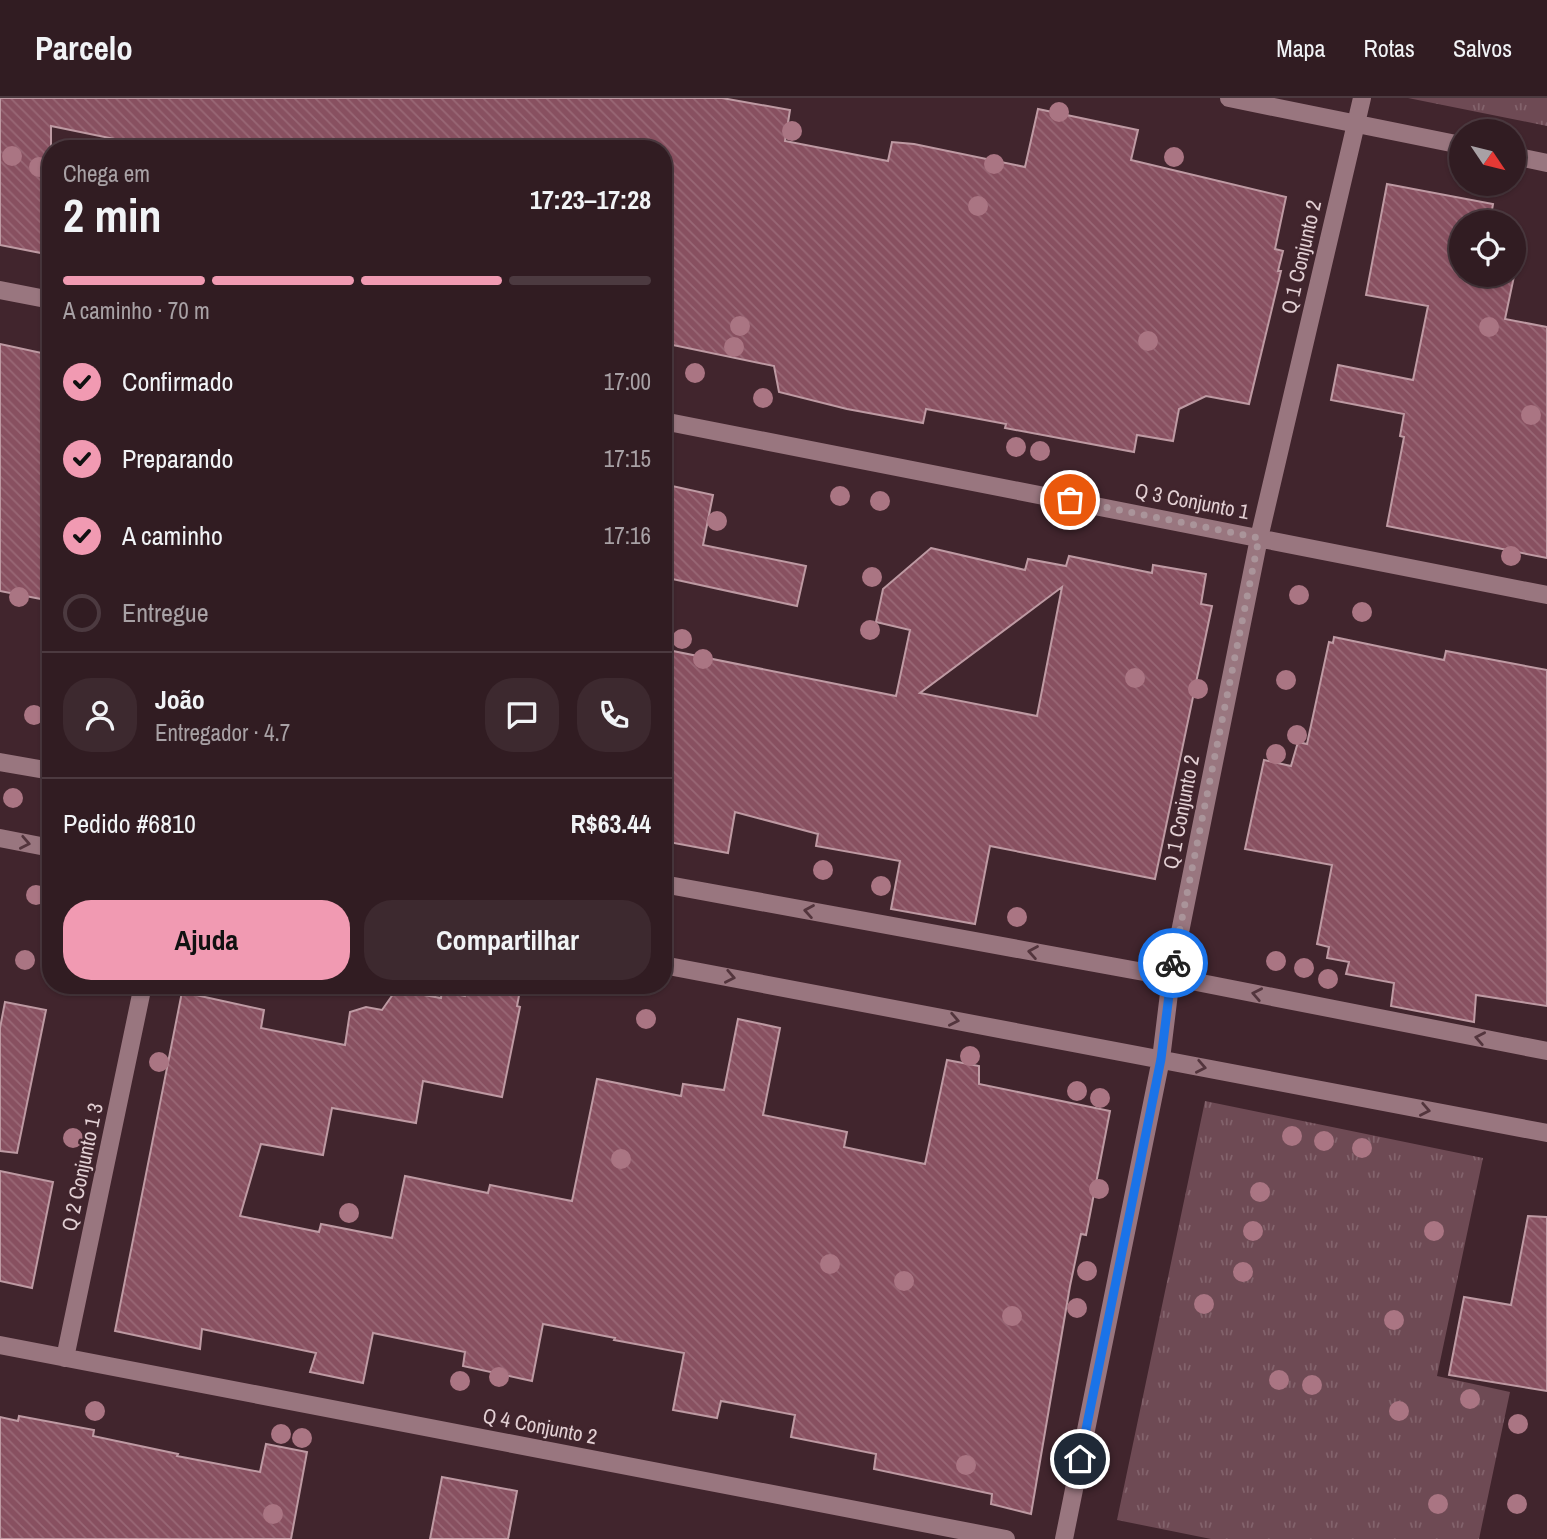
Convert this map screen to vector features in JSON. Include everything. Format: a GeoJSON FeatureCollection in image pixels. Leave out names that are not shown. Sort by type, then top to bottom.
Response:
{"type":"FeatureCollection","features":[{"type":"Feature","properties":{"kind":"street"},"geometry":{"type":"LineString","coordinates":[[1229,98],[1449,143]]}},
{"type":"Feature","properties":{"kind":"street","name":"Q 1 Conjunto 2"},"geometry":{"type":"LineString","coordinates":[[1064,1539],[1161,1059],[1171,977],[1259,538],[1362,98]]}},
{"type":"Feature","properties":{"kind":"street"},"geometry":{"type":"LineString","coordinates":[[1526,159],[1547,163]]}},
{"type":"Feature","properties":{"kind":"street"},"geometry":{"type":"LineString","coordinates":[[0,290],[42,298]]}},
{"type":"Feature","properties":{"kind":"street","name":"Q 3 Conjunto 1"},"geometry":{"type":"LineString","coordinates":[[672,423],[1547,596]]}},
{"type":"Feature","properties":{"kind":"street"},"geometry":{"type":"LineString","coordinates":[[0,762],[42,769]]}},
{"type":"Feature","properties":{"kind":"street"},"geometry":{"type":"LineString","coordinates":[[0,838],[42,846]]}},
{"type":"Feature","properties":{"kind":"street"},"geometry":{"type":"LineString","coordinates":[[672,886],[1171,977],[1547,1051]]}},
{"type":"Feature","properties":{"kind":"street"},"geometry":{"type":"LineString","coordinates":[[672,967],[1547,1133]]}},
{"type":"Feature","properties":{"kind":"street","name":"Q 2 Conjunto 1 3"},"geometry":{"type":"LineString","coordinates":[[65,1358],[141,994]]}},
{"type":"Feature","properties":{"kind":"street","name":"Q 4 Conjunto 2"},"geometry":{"type":"LineString","coordinates":[[0,1345],[1006,1539]]}},
{"type":"Feature","properties":{"kind":"green space"},"geometry":{"type":"Polygon","coordinates":[[[1408,98],[1547,98],[1547,126],[1526,122],[1526,119],[1512,119],[1408,98]]]}},
{"type":"Feature","properties":{"kind":"green space"},"geometry":{"type":"Polygon","coordinates":[[[1205,1101],[1483,1158],[1437,1376],[1510,1392],[1479,1539],[1211,1539],[1117,1520],[1205,1101]]]}},
{"type":"Feature","properties":{"kind":"building"},"geometry":{"type":"Polygon","coordinates":[[[0,98],[722,98],[790,110],[785,141],[888,161],[892,142],[914,144],[1025,167],[1038,109],[1138,130],[1131,160],[1286,197],[1275,249],[1283,251],[1278,271],[1281,271],[1249,404],[1206,396],[1179,409],[1173,441],[1137,435],[1134,452],[1005,428],[1006,424],[926,409],[923,423],[847,409],[779,392],[774,366],[672,345],[672,140],[119,140],[51,126],[51,140],[42,140],[42,253],[0,245],[0,98]]]}},
{"type":"Feature","properties":{"kind":"building"},"geometry":{"type":"Polygon","coordinates":[[[1387,184],[1493,204],[1492,210],[1449,210],[1449,287],[1512,287],[1505,319],[1547,327],[1547,558],[1387,526],[1404,437],[1400,436],[1404,414],[1331,400],[1338,365],[1413,380],[1428,306],[1366,295],[1387,184]]]}},
{"type":"Feature","properties":{"kind":"building"},"geometry":{"type":"Polygon","coordinates":[[[0,344],[42,353],[42,599],[0,591],[0,344]]]}},
{"type":"Feature","properties":{"kind":"building"},"geometry":{"type":"Polygon","coordinates":[[[672,486],[713,495],[703,545],[806,566],[797,606],[672,579],[672,486]]]}},
{"type":"Feature","properties":{"kind":"building"},"geometry":{"type":"Polygon","coordinates":[[[931,548],[1025,570],[1028,559],[1066,566],[1069,556],[1152,573],[1153,565],[1206,574],[1201,604],[1212,606],[1155,879],[990,846],[975,924],[891,909],[900,861],[816,846],[818,834],[735,812],[728,853],[672,843],[672,651],[896,696],[910,630],[876,622],[883,589],[931,548]],[[1062,587],[920,693],[1037,716],[1062,587]]]}},
{"type":"Feature","properties":{"kind":"building"},"geometry":{"type":"Polygon","coordinates":[[[1334,637],[1444,660],[1446,651],[1547,670],[1547,1006],[1476,995],[1474,1022],[1391,1006],[1394,983],[1346,974],[1349,962],[1327,958],[1329,947],[1317,944],[1332,865],[1245,849],[1264,760],[1291,766],[1298,742],[1307,744],[1329,642],[1333,643],[1334,637]]]}},
{"type":"Feature","properties":{"kind":"building"},"geometry":{"type":"Polygon","coordinates":[[[182,994],[264,1010],[261,1028],[345,1045],[350,1012],[366,1007],[382,1010],[393,994],[418,994],[441,998],[442,994],[519,994],[517,1006],[520,1007],[502,1097],[423,1081],[416,1123],[332,1108],[323,1155],[261,1144],[240,1216],[319,1232],[321,1224],[392,1238],[405,1176],[488,1193],[490,1185],[572,1201],[597,1079],[681,1096],[683,1084],[724,1090],[738,1019],[780,1028],[763,1115],[847,1132],[844,1147],[925,1164],[947,1060],[979,1066],[979,1084],[1110,1111],[1086,1235],[1081,1234],[1070,1286],[1031,1514],[991,1504],[992,1494],[874,1469],[876,1454],[791,1437],[795,1415],[721,1401],[717,1418],[673,1410],[684,1353],[614,1340],[615,1338],[543,1324],[532,1381],[463,1366],[465,1352],[373,1333],[363,1383],[310,1372],[316,1353],[202,1329],[200,1349],[115,1331],[182,994]]]}},
{"type":"Feature","properties":{"kind":"building"},"geometry":{"type":"Polygon","coordinates":[[[5,1002],[46,1010],[17,1153],[0,1151],[0,1028],[5,1002]]]}},
{"type":"Feature","properties":{"kind":"building"},"geometry":{"type":"Polygon","coordinates":[[[0,1171],[53,1182],[32,1288],[0,1281],[0,1171]]]}},
{"type":"Feature","properties":{"kind":"building"},"geometry":{"type":"Polygon","coordinates":[[[1528,1216],[1547,1217],[1547,1391],[1449,1375],[1464,1297],[1511,1305],[1528,1216]]]}},
{"type":"Feature","properties":{"kind":"building"},"geometry":{"type":"Polygon","coordinates":[[[19,1416],[94,1430],[93,1436],[260,1472],[266,1444],[307,1452],[291,1539],[0,1539],[0,1417],[18,1421],[19,1416]]]}},
{"type":"Feature","properties":{"kind":"building"},"geometry":{"type":"Polygon","coordinates":[[[442,1477],[517,1491],[508,1539],[430,1539],[442,1477]]]}},
{"type":"Feature","properties":{"kind":"way so far"},"geometry":{"type":"LineString","coordinates":[[1070,500],[1259,538],[1173,963]]}},
{"type":"Feature","properties":{"kind":"route"},"geometry":{"type":"LineString","coordinates":[[1080,1459],[1161,1059],[1173,963]]}}]}
